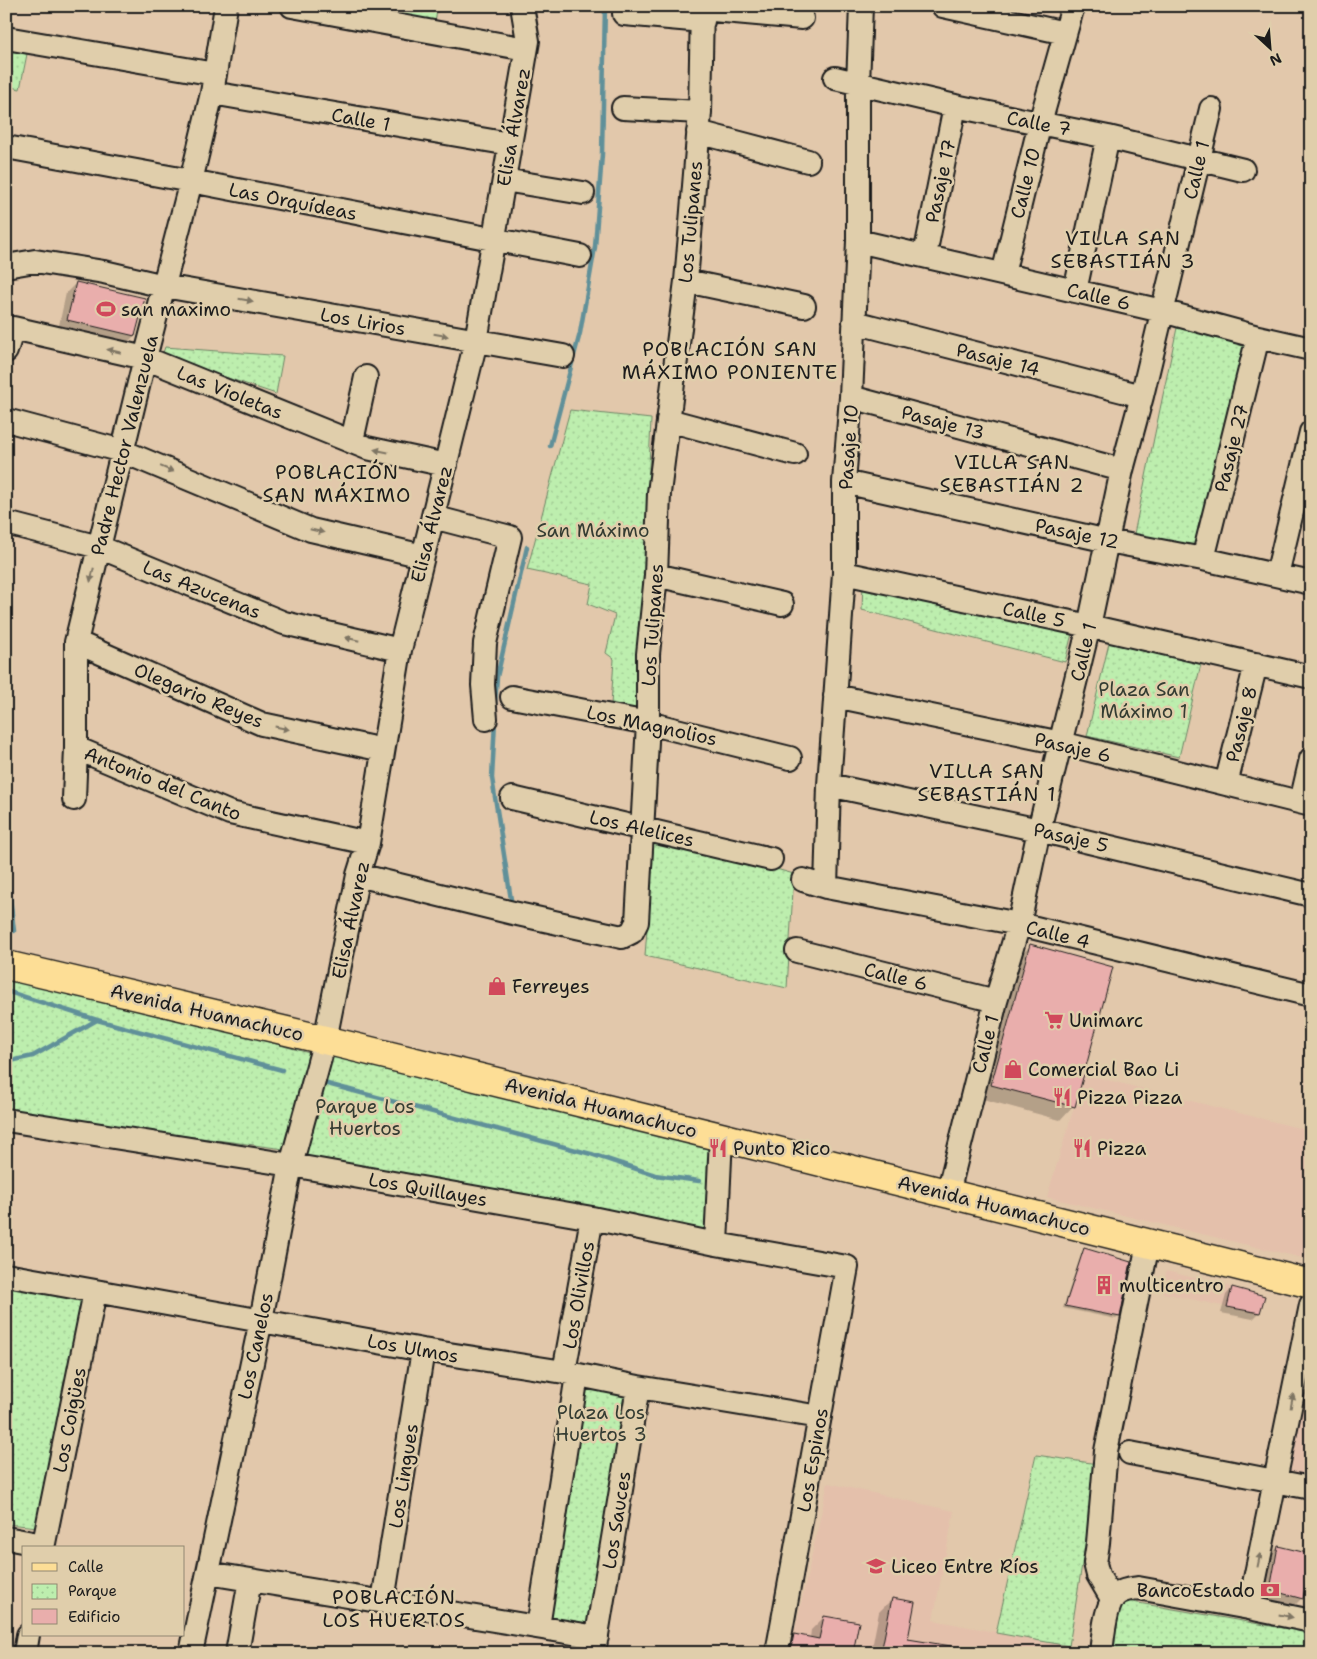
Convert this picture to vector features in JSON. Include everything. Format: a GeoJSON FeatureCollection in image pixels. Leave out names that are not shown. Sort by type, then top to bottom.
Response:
{"type":"FeatureCollection","features":[{"type":"Feature","properties":{"kind":"main road","name":"Avenida Huamachuco"},"geometry":{"type":"LineString","coordinates":[[6,965],[325,1040],[1311,1284]]}},
{"type":"Feature","properties":{"kind":"street","name":"Padre Hector Valenzuela"},"geometry":{"type":"LineString","coordinates":[[74,799],[76,642],[145,358],[191,181],[213,84],[226,6]]}},
{"type":"Feature","properties":{"kind":"street"},"geometry":{"type":"LineString","coordinates":[[292,6],[526,49]]}},
{"type":"Feature","properties":{"kind":"street","name":"Elisa Álvarez"},"geometry":{"type":"LineString","coordinates":[[325,1040],[358,875],[368,843],[400,650],[476,341],[528,41],[522,6]]}},
{"type":"Feature","properties":{"kind":"street","name":"Pasaje 10"},"geometry":{"type":"LineString","coordinates":[[826,887],[834,696],[844,573],[844,482],[851,397],[858,241],[858,84],[861,6]]}},
{"type":"Feature","properties":{"kind":"street"},"geometry":{"type":"LineString","coordinates":[[943,6],[1065,32]]}},
{"type":"Feature","properties":{"kind":"street","name":"Calle 10"},"geometry":{"type":"LineString","coordinates":[[1003,274],[1040,122],[1073,6]]}},
{"type":"Feature","properties":{"kind":"street"},"geometry":{"type":"LineString","coordinates":[[624,14],[702,12],[802,18]]}},
{"type":"Feature","properties":{"kind":"street","name":"Los Tulipanes"},"geometry":{"type":"LineString","coordinates":[[358,875],[513,913],[622,937],[632,932],[637,922],[648,722],[648,654],[656,575],[659,493],[686,280],[699,122],[702,12]]}},
{"type":"Feature","properties":{"kind":"street","name":"Calle 1"},"geometry":{"type":"LineString","coordinates":[[6,38],[213,84],[510,144]]}},
{"type":"Feature","properties":{"kind":"street","name":"Calle 7"},"geometry":{"type":"LineString","coordinates":[[835,78],[955,106],[1108,137],[1243,170]]}},
{"type":"Feature","properties":{"kind":"street","name":"Pasaje 17"},"geometry":{"type":"LineString","coordinates":[[925,255],[955,106]]}},
{"type":"Feature","properties":{"kind":"street"},"geometry":{"type":"LineString","coordinates":[[623,108],[699,122],[808,161]]}},
{"type":"Feature","properties":{"kind":"street","name":"Calle 1"},"geometry":{"type":"LineString","coordinates":[[948,1193],[996,1001],[1019,924],[1089,626],[1122,470],[1142,396],[1211,109]]}},
{"type":"Feature","properties":{"kind":"street"},"geometry":{"type":"LineString","coordinates":[[1075,291],[1108,137]]}},
{"type":"Feature","properties":{"kind":"street","name":"Las Orquídeas"},"geometry":{"type":"LineString","coordinates":[[6,147],[580,256]]}},
{"type":"Feature","properties":{"kind":"street"},"geometry":{"type":"LineString","coordinates":[[504,180],[583,193]]}},
{"type":"Feature","properties":{"kind":"street","name":"Calle 6"},"geometry":{"type":"LineString","coordinates":[[858,241],[1162,311],[1311,349]]}},
{"type":"Feature","properties":{"kind":"street"},"geometry":{"type":"LineString","coordinates":[[6,254],[35,261]]}},
{"type":"Feature","properties":{"kind":"street"},"geometry":{"type":"LineString","coordinates":[[6,266],[35,261]]}},
{"type":"Feature","properties":{"kind":"street","name":"Los Lirios"},"geometry":{"type":"LineString","coordinates":[[35,261],[104,272],[164,286],[563,356]]}},
{"type":"Feature","properties":{"kind":"street"},"geometry":{"type":"LineString","coordinates":[[686,280],[804,306]]}},
{"type":"Feature","properties":{"kind":"street","name":"Pasaje 14"},"geometry":{"type":"LineString","coordinates":[[854,322],[1142,396]]}},
{"type":"Feature","properties":{"kind":"street","name":"Las Violetas"},"geometry":{"type":"LineString","coordinates":[[6,351],[13,328],[145,358],[367,448],[446,465]]}},
{"type":"Feature","properties":{"kind":"street","name":"Pasaje 27"},"geometry":{"type":"LineString","coordinates":[[1203,559],[1258,337]]}},
{"type":"Feature","properties":{"kind":"street"},"geometry":{"type":"LineString","coordinates":[[352,441],[366,377]]}},
{"type":"Feature","properties":{"kind":"street","name":"Pasaje 13"},"geometry":{"type":"LineString","coordinates":[[851,397],[1122,470]]}},
{"type":"Feature","properties":{"kind":"street"},"geometry":{"type":"LineString","coordinates":[[6,420],[122,451],[310,530],[423,556]]}},
{"type":"Feature","properties":{"kind":"street"},"geometry":{"type":"LineString","coordinates":[[668,420],[795,454]]}},
{"type":"Feature","properties":{"kind":"street"},"geometry":{"type":"LineString","coordinates":[[1277,575],[1311,432]]}},
{"type":"Feature","properties":{"kind":"street","name":"Pasaje 12"},"geometry":{"type":"LineString","coordinates":[[844,482],[1108,541],[1203,559],[1311,583]]}},
{"type":"Feature","properties":{"kind":"street"},"geometry":{"type":"LineString","coordinates":[[433,517],[510,537],[485,643],[483,685],[486,719]]}},
{"type":"Feature","properties":{"kind":"street","name":"Las Azucenas"},"geometry":{"type":"LineString","coordinates":[[6,523],[99,546],[284,623],[400,650]]}},
{"type":"Feature","properties":{"kind":"street","name":"Calle 5"},"geometry":{"type":"LineString","coordinates":[[844,573],[1089,626],[1311,677]]}},
{"type":"Feature","properties":{"kind":"street"},"geometry":{"type":"LineString","coordinates":[[656,575],[782,604]]}},
{"type":"Feature","properties":{"kind":"street","name":"Olegario Reyes"},"geometry":{"type":"LineString","coordinates":[[76,642],[262,724],[384,750]]}},
{"type":"Feature","properties":{"kind":"street","name":"Pasaje 8"},"geometry":{"type":"LineString","coordinates":[[1226,784],[1256,664]]}},
{"type":"Feature","properties":{"kind":"street","name":"Los Magnolios"},"geometry":{"type":"LineString","coordinates":[[512,696],[648,722],[790,758]]}},
{"type":"Feature","properties":{"kind":"street","name":"Pasaje 6"},"geometry":{"type":"LineString","coordinates":[[834,696],[1061,743],[1306,803]]}},
{"type":"Feature","properties":{"kind":"street","name":"Antonio del Canto"},"geometry":{"type":"LineString","coordinates":[[76,748],[230,813],[368,843]]}},
{"type":"Feature","properties":{"kind":"street"},"geometry":{"type":"LineString","coordinates":[[1306,803],[1311,760]]}},
{"type":"Feature","properties":{"kind":"street","name":"Pasaje 5"},"geometry":{"type":"LineString","coordinates":[[829,785],[1040,830],[1311,895]]}},
{"type":"Feature","properties":{"kind":"street","name":"Los Alelices"},"geometry":{"type":"LineString","coordinates":[[512,798],[771,859]]}},
{"type":"Feature","properties":{"kind":"street","name":"Calle 4"},"geometry":{"type":"LineString","coordinates":[[803,880],[826,887],[1019,924],[1311,995]]}},
{"type":"Feature","properties":{"kind":"street","name":"Calle 6"},"geometry":{"type":"LineString","coordinates":[[797,951],[996,1001]]}},
{"type":"Feature","properties":{"kind":"street","name":"Los Canelos"},"geometry":{"type":"LineString","coordinates":[[191,1653],[261,1320],[291,1165],[325,1040]]}},
{"type":"Feature","properties":{"kind":"street","name":"Los Quillayes"},"geometry":{"type":"LineString","coordinates":[[6,1120],[291,1165],[592,1218],[716,1244],[848,1266]]}},
{"type":"Feature","properties":{"kind":"street"},"geometry":{"type":"LineString","coordinates":[[716,1244],[721,1137]]}},
{"type":"Feature","properties":{"kind":"street","name":"Los Olivillos"},"geometry":{"type":"LineString","coordinates":[[571,1374],[592,1218]]}},
{"type":"Feature","properties":{"kind":"street"},"geometry":{"type":"LineString","coordinates":[[1115,1596],[1098,1575],[1095,1563],[1106,1451],[1148,1244]]}},
{"type":"Feature","properties":{"kind":"street","name":"Los Espinos"},"geometry":{"type":"LineString","coordinates":[[777,1653],[848,1266]]}},
{"type":"Feature","properties":{"kind":"street","name":"Los Ulmos"},"geometry":{"type":"LineString","coordinates":[[6,1276],[422,1350],[820,1417]]}},
{"type":"Feature","properties":{"kind":"street","name":"Los Coigües"},"geometry":{"type":"LineString","coordinates":[[43,1546],[95,1292]]}},
{"type":"Feature","properties":{"kind":"street"},"geometry":{"type":"LineString","coordinates":[[1249,1608],[1311,1305]]}},
{"type":"Feature","properties":{"kind":"street","name":"Los Lingues"},"geometry":{"type":"LineString","coordinates":[[383,1601],[422,1350]]}},
{"type":"Feature","properties":{"kind":"street"},"geometry":{"type":"LineString","coordinates":[[538,1627],[571,1374]]}},
{"type":"Feature","properties":{"kind":"street","name":"Los Sauces"},"geometry":{"type":"LineString","coordinates":[[595,1645],[638,1387]]}},
{"type":"Feature","properties":{"kind":"street"},"geometry":{"type":"LineString","coordinates":[[1130,1453],[1311,1488]]}},
{"type":"Feature","properties":{"kind":"street"},"geometry":{"type":"LineString","coordinates":[[6,1538],[43,1546]]}},
{"type":"Feature","properties":{"kind":"street"},"geometry":{"type":"LineString","coordinates":[[208,1572],[538,1627],[595,1645]]}},
{"type":"Feature","properties":{"kind":"street"},"geometry":{"type":"LineString","coordinates":[[237,1653],[250,1580]]}},
{"type":"Feature","properties":{"kind":"street"},"geometry":{"type":"LineString","coordinates":[[1101,1653],[1108,1608],[1115,1596],[1126,1590],[1138,1588],[1311,1621]]}},
{"type":"Feature","properties":{"kind":"street"},"geometry":{"type":"LineString","coordinates":[[24,1653],[28,1636]]}},
{"type":"Feature","properties":{"kind":"shaded area"},"geometry":{"type":"Polygon","coordinates":[[[1084,1074],[1311,1131],[1311,1260],[1047,1197],[1084,1074]]]}},
{"type":"Feature","properties":{"kind":"shaded area"},"geometry":{"type":"Polygon","coordinates":[[[1166,1271],[1232,1287],[1227,1307],[1163,1293],[1166,1271]]]}},
{"type":"Feature","properties":{"kind":"shaded area"},"geometry":{"type":"Polygon","coordinates":[[[1311,1330],[1311,1483],[1280,1478],[1311,1330]]]}},
{"type":"Feature","properties":{"kind":"shaded area","name":"Liceo Entre Ríos"},"geometry":{"type":"Polygon","coordinates":[[[828,1483],[954,1511],[933,1620],[1069,1646],[1068,1653],[790,1653],[828,1483]]]}},
{"type":"Feature","properties":{"kind":"green space"},"geometry":{"type":"Polygon","coordinates":[[[361,6],[438,6],[435,22],[361,6]]]}},
{"type":"Feature","properties":{"kind":"green space"},"geometry":{"type":"Polygon","coordinates":[[[6,50],[27,54],[20,89],[6,86],[6,50]]]}},
{"type":"Feature","properties":{"kind":"green space"},"geometry":{"type":"Polygon","coordinates":[[[1178,323],[1250,343],[1199,550],[1134,534],[1178,323]]]}},
{"type":"Feature","properties":{"kind":"green space"},"geometry":{"type":"Polygon","coordinates":[[[165,347],[283,356],[276,394],[162,356],[165,347]]]}},
{"type":"Feature","properties":{"kind":"green space","name":"San Máximo"},"geometry":{"type":"Polygon","coordinates":[[[570,410],[651,419],[639,710],[611,705],[614,659],[606,653],[615,615],[588,604],[592,584],[527,570],[570,410]]]}},
{"type":"Feature","properties":{"kind":"green space"},"geometry":{"type":"Polygon","coordinates":[[[863,582],[1072,633],[1065,662],[862,610],[863,582]]]}},
{"type":"Feature","properties":{"kind":"green space","name":"Plaza San Máximo 1"},"geometry":{"type":"Polygon","coordinates":[[[1109,643],[1201,664],[1179,757],[1087,736],[1109,643]]]}},
{"type":"Feature","properties":{"kind":"green space"},"geometry":{"type":"Polygon","coordinates":[[[654,835],[794,874],[787,988],[645,956],[654,835]]]}},
{"type":"Feature","properties":{"kind":"green space","name":"Parque Los Huertos"},"geometry":{"type":"Polygon","coordinates":[[[6,969],[309,1053],[284,1149],[6,1112],[6,969]]]}},
{"type":"Feature","properties":{"kind":"green space","name":"Parque Los Huertos"},"geometry":{"type":"Polygon","coordinates":[[[326,1054],[718,1141],[717,1232],[297,1158],[326,1054]]]}},
{"type":"Feature","properties":{"kind":"green space"},"geometry":{"type":"Polygon","coordinates":[[[6,1283],[85,1298],[39,1527],[6,1524],[6,1283]]]}},
{"type":"Feature","properties":{"kind":"green space","name":"Plaza Los Huertos 3"},"geometry":{"type":"Polygon","coordinates":[[[583,1384],[630,1393],[591,1628],[547,1621],[583,1384]]]}},
{"type":"Feature","properties":{"kind":"green space"},"geometry":{"type":"Polygon","coordinates":[[[1036,1455],[1098,1464],[1069,1646],[996,1633],[1036,1455]]]}},
{"type":"Feature","properties":{"kind":"green space"},"geometry":{"type":"Polygon","coordinates":[[[1121,1600],[1311,1633],[1311,1653],[1113,1653],[1121,1600]]]}},
{"type":"Feature","properties":{"kind":"building","name":"san maximo"},"geometry":{"type":"Polygon","coordinates":[[[76,282],[145,298],[135,336],[67,320],[76,282]]]}},
{"type":"Feature","properties":{"kind":"building","name":"Unimarc"},"geometry":{"type":"Polygon","coordinates":[[[1030,944],[1113,967],[1075,1107],[991,1085],[1030,944]]]}},
{"type":"Feature","properties":{"kind":"building","name":"multicentro"},"geometry":{"type":"Polygon","coordinates":[[[1084,1248],[1131,1262],[1120,1317],[1065,1306],[1084,1248]]]}},
{"type":"Feature","properties":{"kind":"building"},"geometry":{"type":"Polygon","coordinates":[[[1232,1287],[1265,1296],[1260,1313],[1227,1307],[1232,1287]]]}},
{"type":"Feature","properties":{"kind":"building"},"geometry":{"type":"Polygon","coordinates":[[[1278,1546],[1311,1554],[1303,1599],[1270,1590],[1278,1546]]]}},
{"type":"Feature","properties":{"kind":"building"},"geometry":{"type":"Polygon","coordinates":[[[892,1598],[915,1602],[908,1639],[951,1646],[950,1653],[881,1653],[892,1598]]]}},
{"type":"Feature","properties":{"kind":"building"},"geometry":{"type":"Polygon","coordinates":[[[824,1616],[859,1622],[853,1653],[790,1653],[794,1634],[819,1639],[824,1616]]]}},
{"type":"Feature","properties":{"kind":"waterway"},"geometry":{"type":"LineString","coordinates":[[550,446],[580,333],[595,247],[602,154],[605,6]]}},
{"type":"Feature","properties":{"kind":"waterway"},"geometry":{"type":"LineString","coordinates":[[495,703],[497,677],[527,547]]}},
{"type":"Feature","properties":{"kind":"waterway"},"geometry":{"type":"LineString","coordinates":[[495,721],[492,778],[512,906]]}},
{"type":"Feature","properties":{"kind":"waterway"},"geometry":{"type":"LineString","coordinates":[[6,864],[14,931],[6,929]]}},
{"type":"Feature","properties":{"kind":"waterway"},"geometry":{"type":"LineString","coordinates":[[6,991],[97,1020],[282,1070]]}},
{"type":"Feature","properties":{"kind":"waterway"},"geometry":{"type":"LineString","coordinates":[[6,1062],[33,1056],[97,1020]]}},
{"type":"Feature","properties":{"kind":"waterway"},"geometry":{"type":"LineString","coordinates":[[320,1082],[591,1154],[655,1175],[699,1181]]}},
{"type":"Feature","properties":{"kind":"place","name":"san maximo"},"geometry":{"type":"Point","coordinates":[106,309]}},
{"type":"Feature","properties":{"kind":"place","name":"Ferreyes"},"geometry":{"type":"Point","coordinates":[497,986]}},
{"type":"Feature","properties":{"kind":"place","name":"Unimarc"},"geometry":{"type":"Point","coordinates":[1054,1020]}},
{"type":"Feature","properties":{"kind":"place","name":"Comercial Bao Li"},"geometry":{"type":"Point","coordinates":[1013,1069]}},
{"type":"Feature","properties":{"kind":"place","name":"Pizza Pizza"},"geometry":{"type":"Point","coordinates":[1062,1097]}},
{"type":"Feature","properties":{"kind":"place","name":"Punto Rico"},"geometry":{"type":"Point","coordinates":[718,1148]}},
{"type":"Feature","properties":{"kind":"place","name":"Pizza"},"geometry":{"type":"Point","coordinates":[1082,1148]}},
{"type":"Feature","properties":{"kind":"place","name":"multicentro"},"geometry":{"type":"Point","coordinates":[1104,1285]}},
{"type":"Feature","properties":{"kind":"place","name":"Liceo Entre Ríos"},"geometry":{"type":"Point","coordinates":[876,1566]}},
{"type":"Feature","properties":{"kind":"place","name":"BancoEstado"},"geometry":{"type":"Point","coordinates":[1270,1590]}},
{"type":"Feature","properties":{"kind":"district","name":"VILLA SAN SEBASTIÁN 3"},"geometry":{"type":"Point","coordinates":[1123,250]}},
{"type":"Feature","properties":{"kind":"district","name":"POBLACIÓN SAN MÁXIMO PONIENTE"},"geometry":{"type":"Point","coordinates":[730,360]}},
{"type":"Feature","properties":{"kind":"district","name":"VILLA SAN SEBASTIÁN 2"},"geometry":{"type":"Point","coordinates":[1012,474]}},
{"type":"Feature","properties":{"kind":"district","name":"POBLACIÓN SAN MÁXIMO"},"geometry":{"type":"Point","coordinates":[337,484]}},
{"type":"Feature","properties":{"kind":"district","name":"VILLA SAN SEBASTIÁN 1"},"geometry":{"type":"Point","coordinates":[987,782]}},
{"type":"Feature","properties":{"kind":"district","name":"POBLACIÓN LOS HUERTOS"},"geometry":{"type":"Point","coordinates":[394,1608]}}]}
